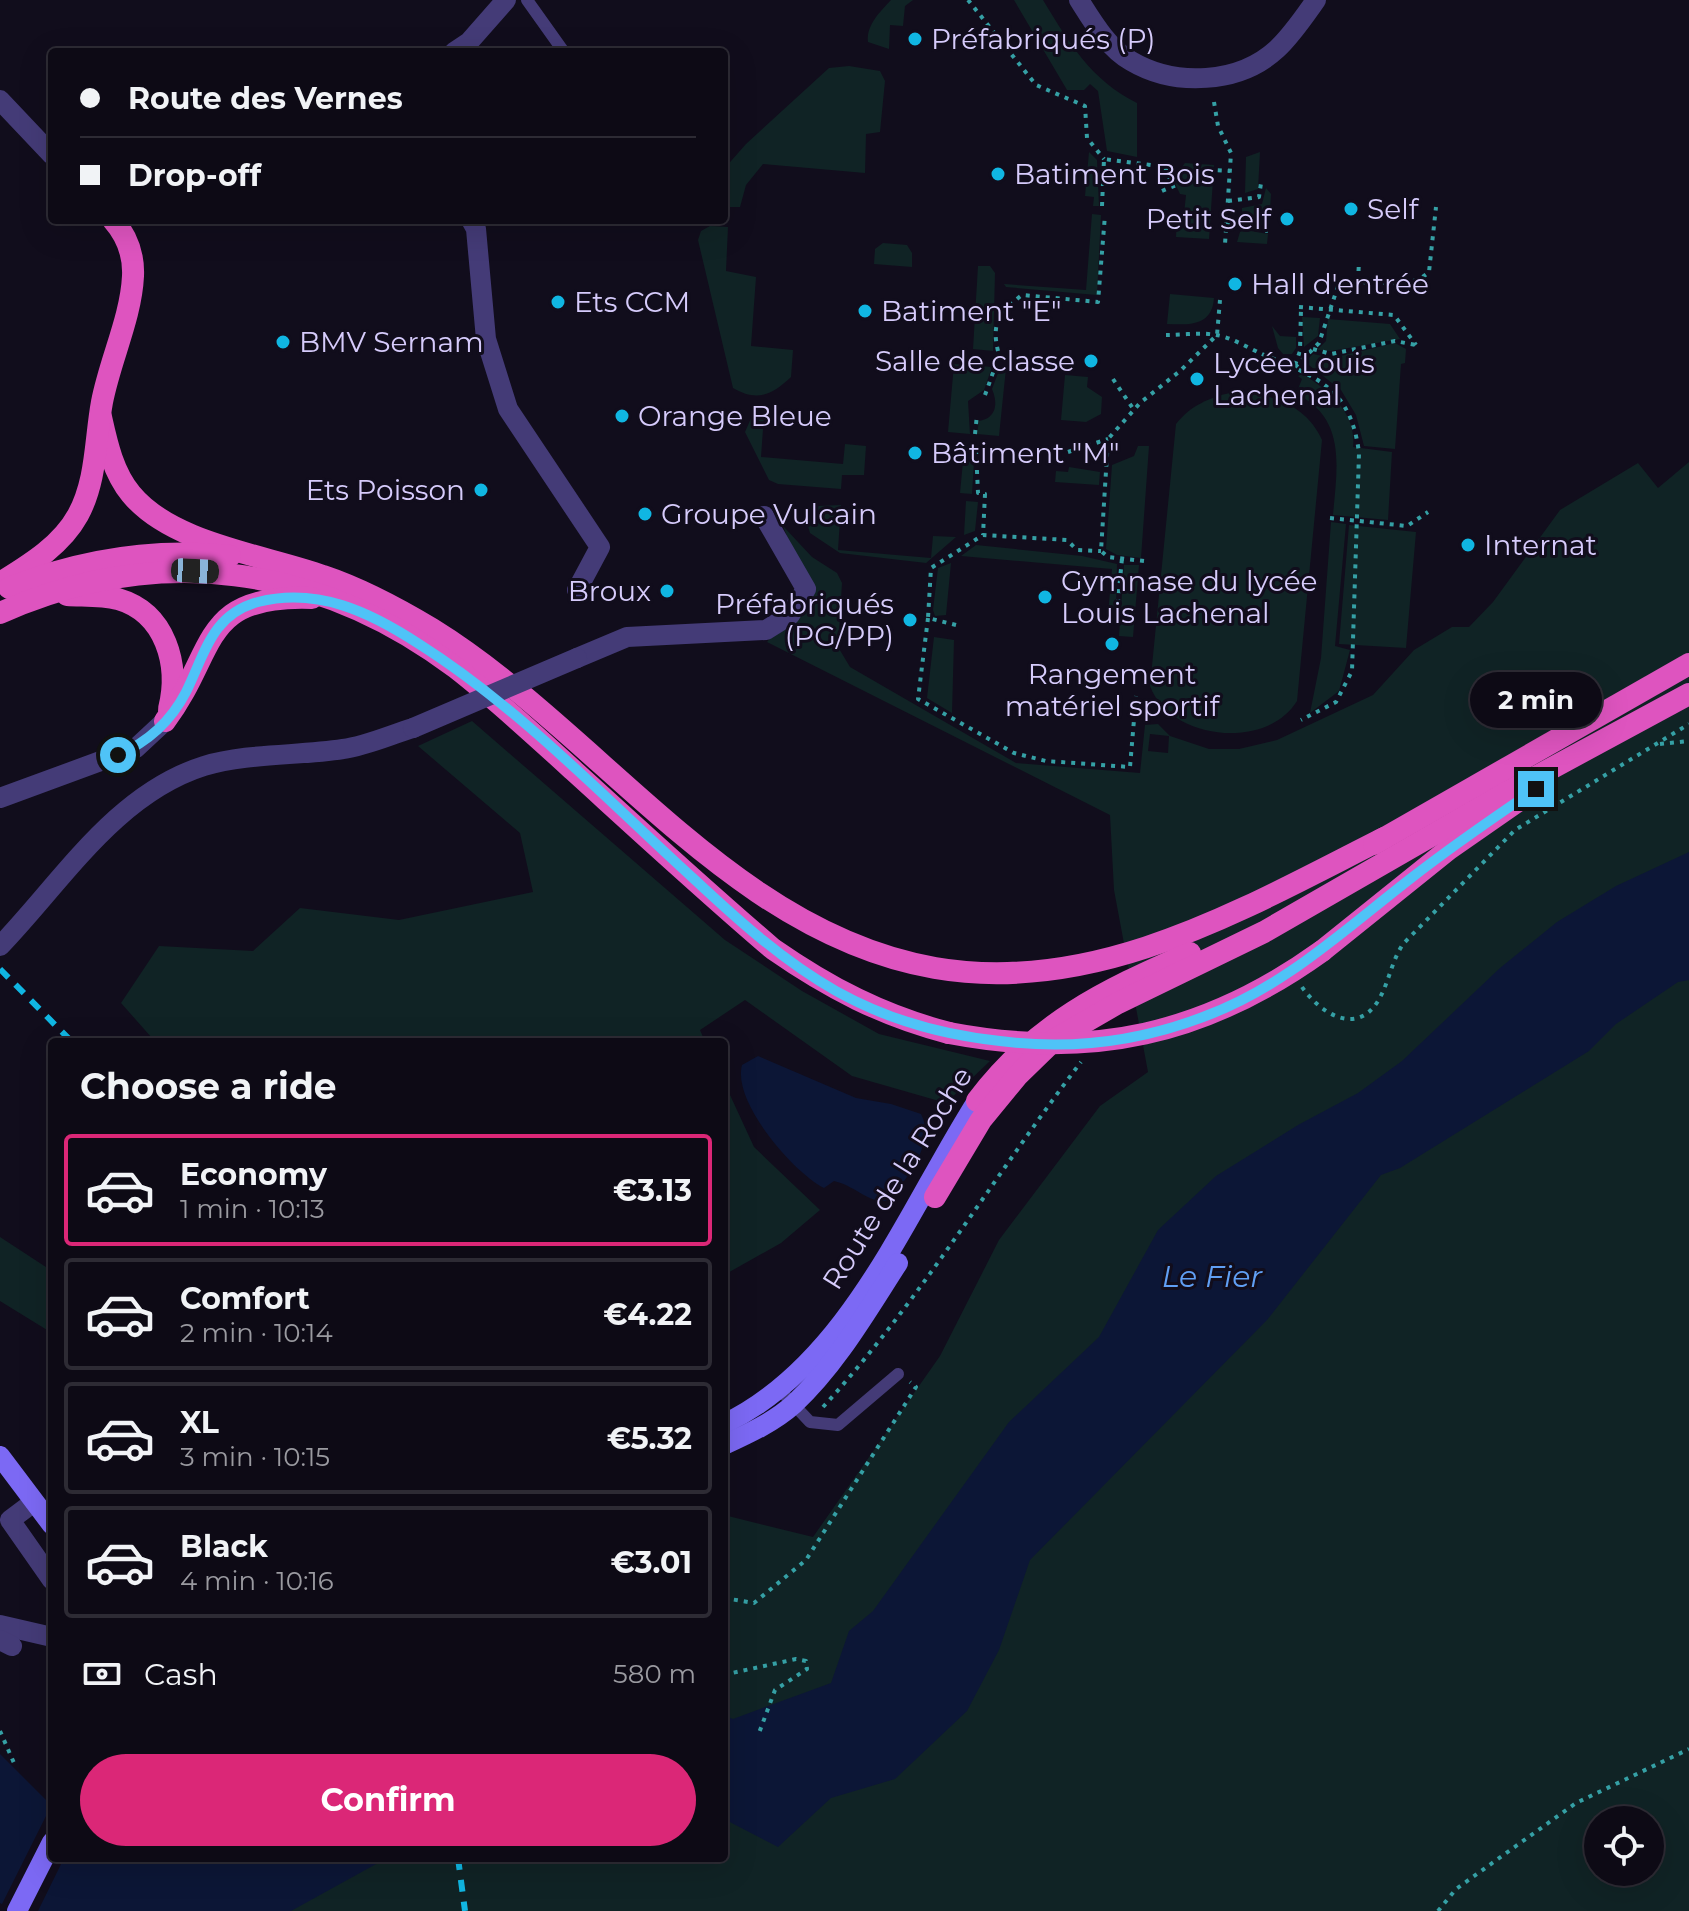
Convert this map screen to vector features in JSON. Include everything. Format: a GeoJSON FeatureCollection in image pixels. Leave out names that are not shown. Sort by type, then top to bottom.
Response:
{"type":"FeatureCollection","features":[{"type":"Feature","properties":{"kind":"highway"},"geometry":{"type":"LineString","coordinates":[[0,583],[43,554],[70,528],[90,486],[101,417],[133,277],[132,254],[124,233],[116,224]]}},
{"type":"Feature","properties":{"kind":"highway"},"geometry":{"type":"LineString","coordinates":[[101,417],[119,477],[150,513],[200,537],[321,575],[388,604],[463,650],[729,871],[809,924],[858,946],[916,963],[993,973],[1048,972],[1103,962],[1219,919],[1384,838],[1689,664]]}},
{"type":"Feature","properties":{"kind":"highway"},"geometry":{"type":"LineString","coordinates":[[0,592],[84,564],[159,553],[249,558],[321,575]]}},
{"type":"Feature","properties":{"kind":"highway"},"geometry":{"type":"LineString","coordinates":[[0,613],[49,593],[128,574],[195,571],[277,582],[335,600],[392,627],[455,668],[501,705],[731,913],[793,963],[863,1005],[949,1033],[1006,1042],[1060,1045],[1145,1035],[1240,1002],[1322,951],[1449,849],[1612,738],[1689,694]]}},
{"type":"Feature","properties":{"kind":"highway"},"geometry":{"type":"LineString","coordinates":[[49,593],[121,600],[153,622],[165,640],[172,663],[172,695],[165,721]]}},
{"type":"Feature","properties":{"kind":"highway"},"geometry":{"type":"LineString","coordinates":[[165,721],[185,692],[210,637],[229,616],[257,603],[274,600],[335,600]]}},
{"type":"Feature","properties":{"kind":"highway","name":"Route de la Roche"},"geometry":{"type":"LineString","coordinates":[[935,1197],[981,1120],[1018,1075],[1054,1040],[1118,1003],[1264,932],[1504,794],[1612,738]]}},
{"type":"Feature","properties":{"kind":"highway","name":"Route de la Roche"},"geometry":{"type":"LineString","coordinates":[[977,1101],[1014,1057],[1073,1011],[1115,986],[1237,930],[1384,838]]}},
{"type":"Feature","properties":{"kind":"main road","name":"Route de la Roche"},"geometry":{"type":"LineString","coordinates":[[728,1443],[756,1430],[787,1397],[805,1366],[897,1242],[977,1101]]}},
{"type":"Feature","properties":{"kind":"main road"},"geometry":{"type":"LineString","coordinates":[[787,1397],[867,1311],[935,1197]]}},
{"type":"Feature","properties":{"kind":"main road","name":"Route de la Roche"},"geometry":{"type":"LineString","coordinates":[[728,1422],[787,1397]]}},
{"type":"Feature","properties":{"kind":"main road"},"geometry":{"type":"LineString","coordinates":[[0,1456],[46,1512]]}},
{"type":"Feature","properties":{"kind":"main road"},"geometry":{"type":"LineString","coordinates":[[17,1911],[48,1850]]}},
{"type":"Feature","properties":{"kind":"street"},"geometry":{"type":"LineString","coordinates":[[459,48],[477,33],[506,0]]}},
{"type":"Feature","properties":{"kind":"street"},"geometry":{"type":"LineString","coordinates":[[1079,0],[1115,48],[1131,61],[1183,78],[1213,77],[1241,70],[1261,60],[1289,37],[1316,0]]}},
{"type":"Feature","properties":{"kind":"street"},"geometry":{"type":"LineString","coordinates":[[0,100],[48,151]]}},
{"type":"Feature","properties":{"kind":"street"},"geometry":{"type":"LineString","coordinates":[[473,224],[486,339],[508,409],[600,547],[577,590]]}},
{"type":"Feature","properties":{"kind":"street"},"geometry":{"type":"LineString","coordinates":[[6,940],[95,838],[144,799],[187,772],[217,762],[347,749],[413,728],[627,637],[766,630],[790,615],[806,589],[764,516]]}},
{"type":"Feature","properties":{"kind":"street"},"geometry":{"type":"LineString","coordinates":[[0,798],[136,748],[165,721]]}},
{"type":"Feature","properties":{"kind":"street"},"geometry":{"type":"LineString","coordinates":[[46,1512],[10,1520],[48,1574]]}},
{"type":"Feature","properties":{"kind":"street"},"geometry":{"type":"LineString","coordinates":[[0,1625],[48,1636]]}},
{"type":"Feature","properties":{"kind":"lane"},"geometry":{"type":"LineString","coordinates":[[527,0],[561,48]]}},
{"type":"Feature","properties":{"kind":"lane"},"geometry":{"type":"LineString","coordinates":[[787,1397],[810,1422],[838,1425],[898,1374]]}},
{"type":"Feature","properties":{"kind":"path"},"geometry":{"type":"LineString","coordinates":[[968,0],[1036,85],[1085,106],[1087,138],[1104,159],[1102,206]]}},
{"type":"Feature","properties":{"kind":"path"},"geometry":{"type":"LineString","coordinates":[[1214,102],[1218,126],[1231,153],[1225,244]]}},
{"type":"Feature","properties":{"kind":"path"},"geometry":{"type":"LineString","coordinates":[[1104,159],[1165,167],[1173,187]]}},
{"type":"Feature","properties":{"kind":"path"},"geometry":{"type":"LineString","coordinates":[[1162,191],[1212,170],[1230,171]]}},
{"type":"Feature","properties":{"kind":"path"},"geometry":{"type":"LineString","coordinates":[[1228,201],[1259,197],[1261,183]]}},
{"type":"Feature","properties":{"kind":"path"},"geometry":{"type":"LineString","coordinates":[[1295,367],[1323,334],[1338,286],[1358,281],[1410,283],[1429,272],[1436,207]]}},
{"type":"Feature","properties":{"kind":"path"},"geometry":{"type":"LineString","coordinates":[[998,351],[994,334],[999,314],[1022,295],[1098,302],[1105,215]]}},
{"type":"Feature","properties":{"kind":"path"},"geometry":{"type":"LineString","coordinates":[[1226,223],[1268,231]]}},
{"type":"Feature","properties":{"kind":"path"},"geometry":{"type":"LineString","coordinates":[[1358,281],[1359,261]]}},
{"type":"Feature","properties":{"kind":"path"},"geometry":{"type":"LineString","coordinates":[[1068,452],[1108,439],[1134,410],[1217,335],[1220,300]]}},
{"type":"Feature","properties":{"kind":"path"},"geometry":{"type":"LineString","coordinates":[[1295,367],[1300,351],[1300,308],[1394,315],[1416,345],[1395,341],[1331,354],[1313,349]]}},
{"type":"Feature","properties":{"kind":"path"},"geometry":{"type":"LineString","coordinates":[[1166,335],[1217,335],[1295,367],[1324,383],[1344,403],[1356,426],[1359,453],[1352,671],[1336,702],[1301,720]]}},
{"type":"Feature","properties":{"kind":"path"},"geometry":{"type":"LineString","coordinates":[[985,395],[995,367]]}},
{"type":"Feature","properties":{"kind":"path"},"geometry":{"type":"LineString","coordinates":[[1113,379],[1134,410]]}},
{"type":"Feature","properties":{"kind":"path"},"geometry":{"type":"LineString","coordinates":[[975,434],[977,415]]}},
{"type":"Feature","properties":{"kind":"path"},"geometry":{"type":"LineString","coordinates":[[1101,551],[1108,439]]}},
{"type":"Feature","properties":{"kind":"path"},"geometry":{"type":"LineString","coordinates":[[976,450],[978,493],[985,494],[983,535]]}},
{"type":"Feature","properties":{"kind":"path"},"geometry":{"type":"LineString","coordinates":[[1330,518],[1407,526],[1428,512]]}},
{"type":"Feature","properties":{"kind":"path"},"geometry":{"type":"LineString","coordinates":[[1136,696],[1130,767],[1046,761],[1014,753],[918,699],[931,568],[983,535],[1067,540],[1077,550],[1101,551],[1108,557],[1144,561]]}},
{"type":"Feature","properties":{"kind":"path"},"geometry":{"type":"LineString","coordinates":[[1116,623],[1122,558]]}},
{"type":"Feature","properties":{"kind":"path"},"geometry":{"type":"LineString","coordinates":[[928,618],[956,625]]}},
{"type":"Feature","properties":{"kind":"path"},"geometry":{"type":"LineString","coordinates":[[1301,986],[1315,1006],[1330,1016],[1343,1019],[1368,1013],[1377,1003],[1393,958],[1403,944],[1515,830],[1689,724]]}},
{"type":"Feature","properties":{"kind":"path"},"geometry":{"type":"LineString","coordinates":[[1656,745],[1689,741]]}},
{"type":"Feature","properties":{"kind":"path"},"geometry":{"type":"LineString","coordinates":[[810,1422],[961,1230],[1028,1131],[1083,1060]]}},
{"type":"Feature","properties":{"kind":"path"},"geometry":{"type":"LineString","coordinates":[[728,1599],[754,1603],[806,1560],[916,1387],[898,1374]]}},
{"type":"Feature","properties":{"kind":"path"},"geometry":{"type":"LineString","coordinates":[[728,1672],[796,1659],[806,1661],[807,1669],[775,1690],[759,1733]]}},
{"type":"Feature","properties":{"kind":"path"},"geometry":{"type":"LineString","coordinates":[[0,1731],[14,1763]]}},
{"type":"Feature","properties":{"kind":"path"},"geometry":{"type":"LineString","coordinates":[[1438,1911],[1456,1889],[1576,1803],[1689,1749]]}},
{"type":"Feature","properties":{"kind":"green space"},"geometry":{"type":"Polygon","coordinates":[[[891,0],[913,0],[905,6],[903,26],[890,25],[889,49],[868,42],[868,36],[875,19],[891,0]]]}},
{"type":"Feature","properties":{"kind":"green space"},"geometry":{"type":"Polygon","coordinates":[[[1014,0],[1043,0],[1082,59],[1107,83],[1137,103],[1137,157],[1107,151],[1098,91],[1090,84],[1084,90],[1067,90],[1014,0]]]}},
{"type":"Feature","properties":{"kind":"green space"},"geometry":{"type":"Polygon","coordinates":[[[849,66],[880,71],[885,81],[880,132],[866,134],[865,173],[763,164],[746,185],[740,207],[728,207],[728,164],[829,68],[849,66]]]}},
{"type":"Feature","properties":{"kind":"green space"},"geometry":{"type":"Polygon","coordinates":[[[1089,152],[1097,160],[1099,206],[1093,206],[1094,197],[1085,196],[1089,152]]]}},
{"type":"Feature","properties":{"kind":"green space"},"geometry":{"type":"Polygon","coordinates":[[[1260,152],[1258,189],[1245,193],[1246,157],[1260,152]]]}},
{"type":"Feature","properties":{"kind":"green space"},"geometry":{"type":"Polygon","coordinates":[[[1185,163],[1214,165],[1209,239],[1176,237],[1177,218],[1184,214],[1186,195],[1180,194],[1173,179],[1185,163]]]}},
{"type":"Feature","properties":{"kind":"green space"},"geometry":{"type":"Polygon","coordinates":[[[1266,188],[1271,194],[1269,227],[1242,221],[1242,208],[1262,204],[1266,188]]]}},
{"type":"Feature","properties":{"kind":"green space"},"geometry":{"type":"Polygon","coordinates":[[[1092,214],[1101,215],[1097,295],[1006,287],[1004,284],[1086,290],[1092,214]]]}},
{"type":"Feature","properties":{"kind":"green space"},"geometry":{"type":"Polygon","coordinates":[[[710,226],[728,227],[726,271],[756,277],[751,346],[793,350],[791,377],[771,392],[750,395],[733,388],[698,240],[701,231],[710,226]]]}},
{"type":"Feature","properties":{"kind":"green space"},"geometry":{"type":"Polygon","coordinates":[[[1240,232],[1268,234],[1267,244],[1237,242],[1240,232]]]}},
{"type":"Feature","properties":{"kind":"green space"},"geometry":{"type":"Polygon","coordinates":[[[883,243],[907,245],[912,253],[912,267],[874,264],[875,249],[883,243]]]}},
{"type":"Feature","properties":{"kind":"green space"},"geometry":{"type":"Polygon","coordinates":[[[978,266],[990,266],[995,273],[993,351],[973,349],[978,266]]]}},
{"type":"Feature","properties":{"kind":"green space"},"geometry":{"type":"Polygon","coordinates":[[[1170,294],[1214,298],[1204,319],[1167,324],[1170,294]]]}},
{"type":"Feature","properties":{"kind":"green space"},"geometry":{"type":"Polygon","coordinates":[[[1302,317],[1320,318],[1318,336],[1304,347],[1302,317]]]}},
{"type":"Feature","properties":{"kind":"green space"},"geometry":{"type":"Polygon","coordinates":[[[1328,319],[1390,324],[1400,339],[1331,351],[1317,350],[1326,341],[1328,319]]]}},
{"type":"Feature","properties":{"kind":"green space"},"geometry":{"type":"Polygon","coordinates":[[[1272,326],[1280,336],[1296,337],[1296,348],[1292,354],[1283,354],[1278,348],[1272,326]]]}},
{"type":"Feature","properties":{"kind":"green space"},"geometry":{"type":"Polygon","coordinates":[[[1395,343],[1406,349],[1405,363],[1401,364],[1395,449],[1364,446],[1356,415],[1341,390],[1305,362],[1313,354],[1332,358],[1395,343]]]}},
{"type":"Feature","properties":{"kind":"green space"},"geometry":{"type":"Polygon","coordinates":[[[954,364],[992,367],[984,390],[968,401],[970,434],[948,432],[954,364]]]}},
{"type":"Feature","properties":{"kind":"green space"},"geometry":{"type":"Polygon","coordinates":[[[1000,368],[1006,368],[999,436],[977,434],[979,421],[993,413],[995,399],[992,389],[1000,368]]]}},
{"type":"Feature","properties":{"kind":"green space"},"geometry":{"type":"Polygon","coordinates":[[[1303,374],[1331,396],[1346,413],[1351,424],[1353,447],[1392,452],[1388,520],[1333,515],[1335,446],[1324,416],[1296,394],[1302,379],[1298,376],[1303,374]]]}},
{"type":"Feature","properties":{"kind":"green space"},"geometry":{"type":"Polygon","coordinates":[[[1065,375],[1088,377],[1087,387],[1102,397],[1101,414],[1086,422],[1061,420],[1065,375]]]}},
{"type":"Feature","properties":{"kind":"green space"},"geometry":{"type":"Polygon","coordinates":[[[1233,392],[1273,398],[1297,409],[1307,417],[1322,440],[1297,701],[1283,717],[1264,727],[1242,732],[1219,732],[1197,728],[1177,718],[1161,704],[1150,686],[1176,424],[1201,403],[1233,392]]]}},
{"type":"Feature","properties":{"kind":"green space"},"geometry":{"type":"Polygon","coordinates":[[[764,415],[761,457],[843,464],[845,444],[866,446],[864,475],[842,475],[841,489],[778,484],[769,480],[745,432],[752,416],[764,415]]]}},
{"type":"Feature","properties":{"kind":"green space"},"geometry":{"type":"Polygon","coordinates":[[[1138,446],[1149,446],[1141,558],[1117,555],[1106,549],[1112,465],[1134,456],[1138,446]]]}},
{"type":"Feature","properties":{"kind":"green space"},"geometry":{"type":"Polygon","coordinates":[[[963,461],[974,462],[972,494],[960,493],[963,461]]]}},
{"type":"Feature","properties":{"kind":"green space"},"geometry":{"type":"Polygon","coordinates":[[[1689,462],[1689,1911],[41,1911],[65,1862],[728,1862],[728,1516],[813,1537],[940,1356],[999,1240],[1100,1106],[1148,1072],[1114,890],[1110,815],[767,642],[809,591],[783,526],[812,557],[837,573],[842,583],[838,647],[850,667],[1016,763],[1140,773],[1145,725],[1158,724],[1170,736],[1209,749],[1239,749],[1277,740],[1373,695],[1414,650],[1452,627],[1469,627],[1493,602],[1560,510],[1638,463],[1658,488],[1689,462]],[[1150,734],[1148,751],[1168,753],[1169,736],[1150,734]]]}},
{"type":"Feature","properties":{"kind":"green space"},"geometry":{"type":"Polygon","coordinates":[[[1069,467],[1100,472],[1099,485],[1055,482],[1056,471],[1068,472],[1069,467]]]}},
{"type":"Feature","properties":{"kind":"green space"},"geometry":{"type":"Polygon","coordinates":[[[966,501],[978,502],[975,531],[964,535],[966,501]]]}},
{"type":"Feature","properties":{"kind":"green space"},"geometry":{"type":"Polygon","coordinates":[[[841,505],[838,550],[931,558],[933,536],[956,537],[926,563],[840,553],[810,533],[804,513],[819,506],[841,505]]]}},
{"type":"Feature","properties":{"kind":"green space"},"geometry":{"type":"Polygon","coordinates":[[[1331,522],[1346,524],[1335,646],[1350,650],[1339,691],[1310,713],[1321,658],[1331,522]]]}},
{"type":"Feature","properties":{"kind":"green space"},"geometry":{"type":"Polygon","coordinates":[[[1349,525],[1416,532],[1406,648],[1339,644],[1349,525]]]}},
{"type":"Feature","properties":{"kind":"green space"},"geometry":{"type":"Polygon","coordinates":[[[976,545],[1082,556],[1117,564],[1116,608],[1111,626],[1107,626],[1112,569],[961,556],[976,545]]]}},
{"type":"Feature","properties":{"kind":"green space"},"geometry":{"type":"Polygon","coordinates":[[[951,563],[946,615],[935,616],[938,568],[951,563]]]}},
{"type":"Feature","properties":{"kind":"green space"},"geometry":{"type":"Polygon","coordinates":[[[1124,565],[1139,565],[1133,637],[1119,636],[1124,565]]]}},
{"type":"Feature","properties":{"kind":"green space"},"geometry":{"type":"Polygon","coordinates":[[[934,637],[954,640],[952,713],[927,698],[934,637]]]}},
{"type":"Feature","properties":{"kind":"green space"},"geometry":{"type":"Polygon","coordinates":[[[472,721],[725,940],[802,991],[879,1034],[990,1061],[946,1103],[852,1076],[745,1000],[700,1030],[703,1038],[152,1038],[121,1003],[159,946],[253,951],[300,908],[399,920],[533,892],[520,833],[418,746],[472,721]]]}},
{"type":"Feature","properties":{"kind":"green space"},"geometry":{"type":"Polygon","coordinates":[[[728,1091],[754,1147],[820,1210],[781,1243],[728,1273],[728,1091]]]}},
{"type":"Feature","properties":{"kind":"green space"},"geometry":{"type":"Polygon","coordinates":[[[0,1237],[48,1268],[48,1331],[0,1301],[0,1237]]]}},
{"type":"Feature","properties":{"kind":"water","name":"Le Fier"},"geometry":{"type":"Polygon","coordinates":[[[1689,852],[1689,980],[1678,982],[1616,1024],[1589,1051],[1400,1168],[1381,1175],[1267,1320],[1030,1560],[999,1650],[967,1711],[895,1779],[831,1798],[778,1847],[728,1821],[728,1717],[733,1719],[831,1683],[849,1631],[873,1611],[1009,1422],[1099,1337],[1158,1230],[1216,1176],[1298,1125],[1358,1093],[1402,1061],[1500,968],[1557,922],[1616,886],[1689,852]]]}},
{"type":"Feature","properties":{"kind":"water"},"geometry":{"type":"Polygon","coordinates":[[[758,1056],[856,1098],[891,1104],[921,1114],[925,1125],[923,1147],[893,1198],[886,1201],[872,1199],[834,1181],[824,1188],[782,1152],[755,1116],[741,1080],[742,1065],[758,1056]]]}},
{"type":"Feature","properties":{"kind":"water"},"geometry":{"type":"Polygon","coordinates":[[[0,1754],[48,1802],[48,1862],[380,1862],[291,1911],[13,1911],[0,1903],[0,1754]]]}},
{"type":"Feature","properties":{"kind":"pier"},"geometry":{"type":"Polygon","coordinates":[[[48,1812],[48,1862],[62,1862],[38,1911],[5,1911],[0,1908],[48,1812]]]}},
{"type":"Feature","properties":{"kind":"railway"},"geometry":{"type":"LineString","coordinates":[[0,969],[68,1038]]}},
{"type":"Feature","properties":{"kind":"railway"},"geometry":{"type":"LineString","coordinates":[[459,1862],[465,1911]]}},
{"type":"Feature","properties":{"kind":"place","name":"Préfabriqués (P)"},"geometry":{"type":"Point","coordinates":[915,39]}},
{"type":"Feature","properties":{"kind":"place","name":"Batiment Bois"},"geometry":{"type":"Point","coordinates":[998,174]}},
{"type":"Feature","properties":{"kind":"place","name":"Self"},"geometry":{"type":"Point","coordinates":[1351,209]}},
{"type":"Feature","properties":{"kind":"place","name":"Petit Self"},"geometry":{"type":"Point","coordinates":[1287,219]}},
{"type":"Feature","properties":{"kind":"place","name":"Hall d'entrée"},"geometry":{"type":"Point","coordinates":[1235,284]}},
{"type":"Feature","properties":{"kind":"place","name":"Ets CCM"},"geometry":{"type":"Point","coordinates":[558,302]}},
{"type":"Feature","properties":{"kind":"place","name":"Batiment \"E\""},"geometry":{"type":"Point","coordinates":[865,311]}},
{"type":"Feature","properties":{"kind":"place","name":"BMV Sernam"},"geometry":{"type":"Point","coordinates":[283,342]}},
{"type":"Feature","properties":{"kind":"place","name":"Salle de classe"},"geometry":{"type":"Point","coordinates":[1091,361]}},
{"type":"Feature","properties":{"kind":"place","name":"Lycée Louis Lachenal"},"geometry":{"type":"Point","coordinates":[1197,379]}},
{"type":"Feature","properties":{"kind":"place","name":"Orange Bleue"},"geometry":{"type":"Point","coordinates":[622,416]}},
{"type":"Feature","properties":{"kind":"place","name":"Bâtiment \"M\""},"geometry":{"type":"Point","coordinates":[915,453]}},
{"type":"Feature","properties":{"kind":"place","name":"Ets Poisson"},"geometry":{"type":"Point","coordinates":[481,490]}},
{"type":"Feature","properties":{"kind":"place","name":"Groupe Vulcain"},"geometry":{"type":"Point","coordinates":[645,514]}},
{"type":"Feature","properties":{"kind":"place","name":"Internat"},"geometry":{"type":"Point","coordinates":[1468,545]}},
{"type":"Feature","properties":{"kind":"place","name":"Broux"},"geometry":{"type":"Point","coordinates":[667,591]}},
{"type":"Feature","properties":{"kind":"place","name":"Gymnase du lycée Louis Lachenal"},"geometry":{"type":"Point","coordinates":[1045,597]}},
{"type":"Feature","properties":{"kind":"place","name":"Préfabriqués (PG/PP)"},"geometry":{"type":"Point","coordinates":[910,620]}},
{"type":"Feature","properties":{"kind":"place","name":"Rangement matériel sportif"},"geometry":{"type":"Point","coordinates":[1112,644]}},
{"type":"Feature","properties":{"kind":"route"},"geometry":{"type":"LineString","coordinates":[[118,755],[136,748],[165,721],[185,692],[210,637],[229,616],[257,603],[274,600],[335,600],[392,627],[455,668],[501,705],[731,913],[773,949],[814,978],[863,1005],[921,1026],[994,1041],[1039,1045],[1124,1040],[1166,1030],[1240,1002],[1322,951],[1449,849],[1536,789]]}}]}
